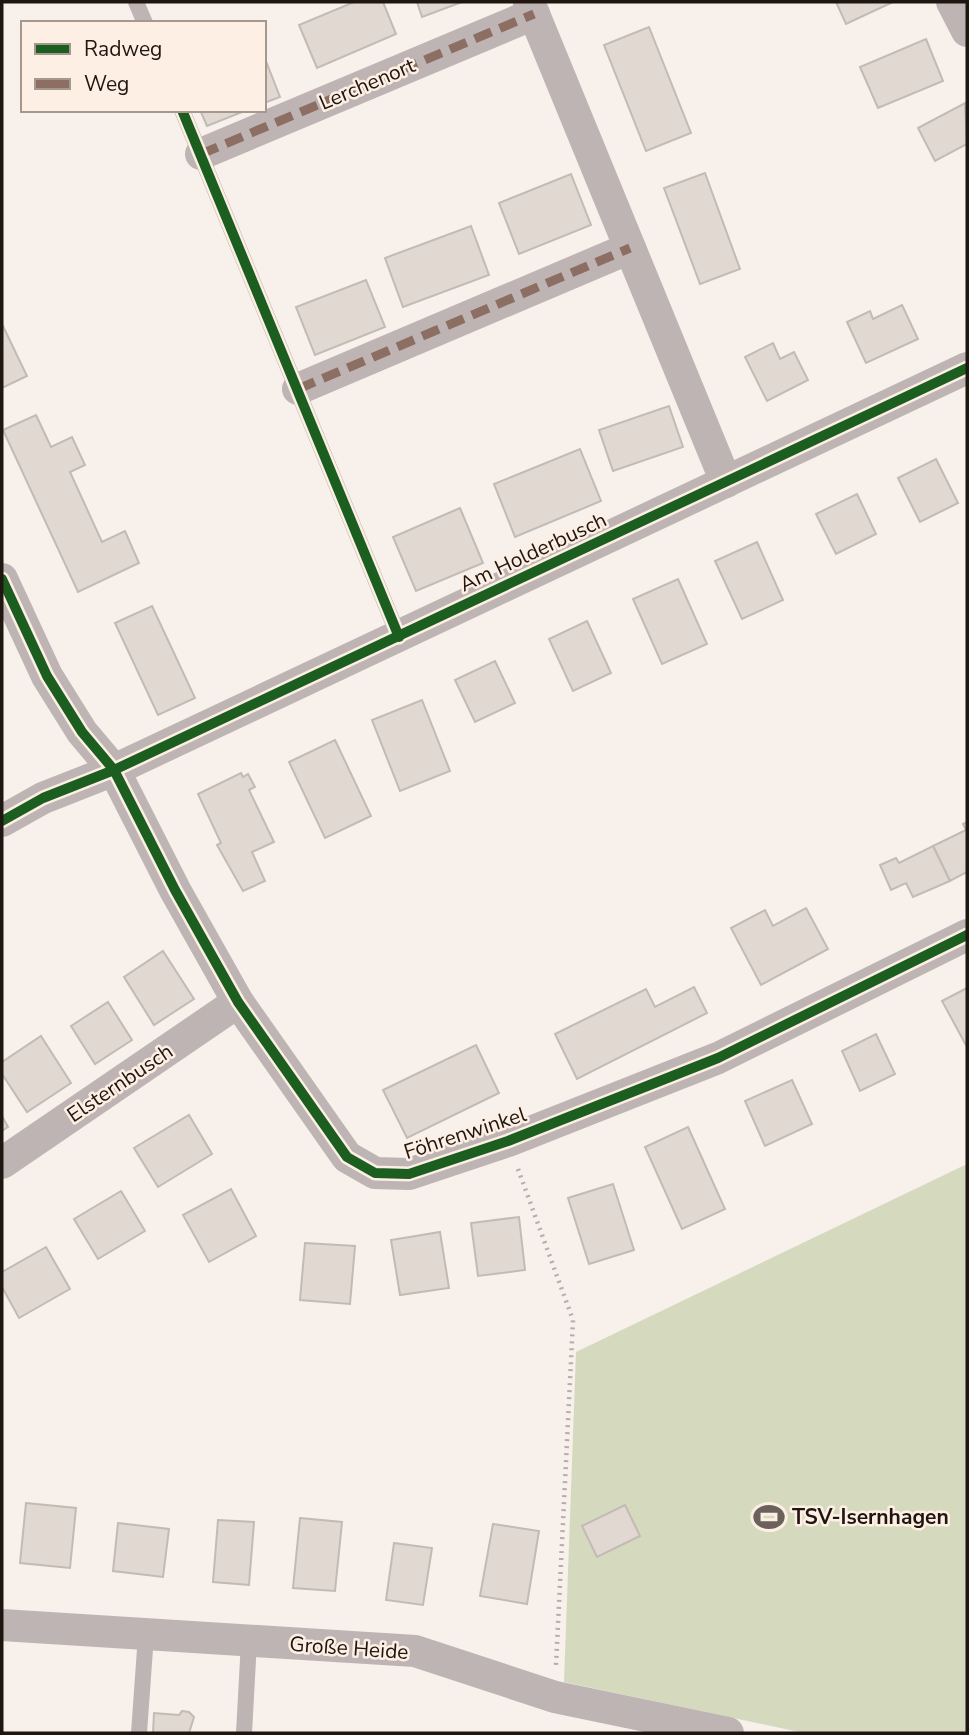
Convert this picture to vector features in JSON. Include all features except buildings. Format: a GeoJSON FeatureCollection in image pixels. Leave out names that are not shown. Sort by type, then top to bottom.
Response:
{"type":"FeatureCollection","features":[{"type":"Feature","properties":{"kind":"street"},"geometry":{"type":"LineString","coordinates":[[953,2],[967,31]]}},
{"type":"Feature","properties":{"kind":"street","name":"Lerchenort"},"geometry":{"type":"LineString","coordinates":[[201,154],[531,8],[726,482]]}},
{"type":"Feature","properties":{"kind":"street"},"geometry":{"type":"LineString","coordinates":[[298,388],[630,248]]}},
{"type":"Feature","properties":{"kind":"street","name":"Am Holderbusch"},"geometry":{"type":"LineString","coordinates":[[2,821],[43,798],[114,770],[967,369]]}},
{"type":"Feature","properties":{"kind":"street","name":"Föhrenwinkel"},"geometry":{"type":"LineString","coordinates":[[2,579],[47,676],[82,732],[114,770],[175,890],[238,1002],[347,1157],[375,1173],[409,1174],[508,1141],[718,1058],[967,935]]}},
{"type":"Feature","properties":{"kind":"street","name":"Elsternbusch"},"geometry":{"type":"LineString","coordinates":[[2,1163],[238,1002]]}},
{"type":"Feature","properties":{"kind":"street","name":"Große Heide"},"geometry":{"type":"LineString","coordinates":[[2,1625],[415,1651],[555,1697],[728,1733]]}},
{"type":"Feature","properties":{"kind":"lane"},"geometry":{"type":"LineString","coordinates":[[136,2],[144,21]]}},
{"type":"Feature","properties":{"kind":"lane"},"geometry":{"type":"LineString","coordinates":[[183,112],[399,637]]}},
{"type":"Feature","properties":{"kind":"lane"},"geometry":{"type":"LineString","coordinates":[[139,1733],[146,1635]]}},
{"type":"Feature","properties":{"kind":"lane"},"geometry":{"type":"LineString","coordinates":[[244,1733],[248,1641]]}},
{"type":"Feature","properties":{"kind":"path"},"geometry":{"type":"LineString","coordinates":[[508,1141],[573,1320],[555,1697]]}},
{"type":"Feature","properties":{"kind":"green space","name":"TSV-Isernhagen"},"geometry":{"type":"Polygon","coordinates":[[[967,1164],[967,1733],[804,1733],[564,1682],[576,1352],[967,1164]]]}},
{"type":"Feature","properties":{"kind":"marked path"},"geometry":{"type":"LineString","coordinates":[[201,154],[534,14]]}},
{"type":"Feature","properties":{"kind":"marked path"},"geometry":{"type":"LineString","coordinates":[[298,389],[630,248]]}},
{"type":"Feature","properties":{"kind":"cycle path"},"geometry":{"type":"LineString","coordinates":[[183,112],[399,637]]}},
{"type":"Feature","properties":{"kind":"cycle path"},"geometry":{"type":"LineString","coordinates":[[2,821],[43,798],[114,770],[967,368]]}},
{"type":"Feature","properties":{"kind":"cycle path"},"geometry":{"type":"LineString","coordinates":[[2,579],[47,676],[82,732],[114,770],[175,890],[238,1002],[347,1157],[375,1173],[409,1174],[508,1141],[718,1058],[967,935]]}},
{"type":"Feature","properties":{"kind":"place","name":"TSV-Isernhagen"},"geometry":{"type":"Point","coordinates":[769,1517]}}]}
